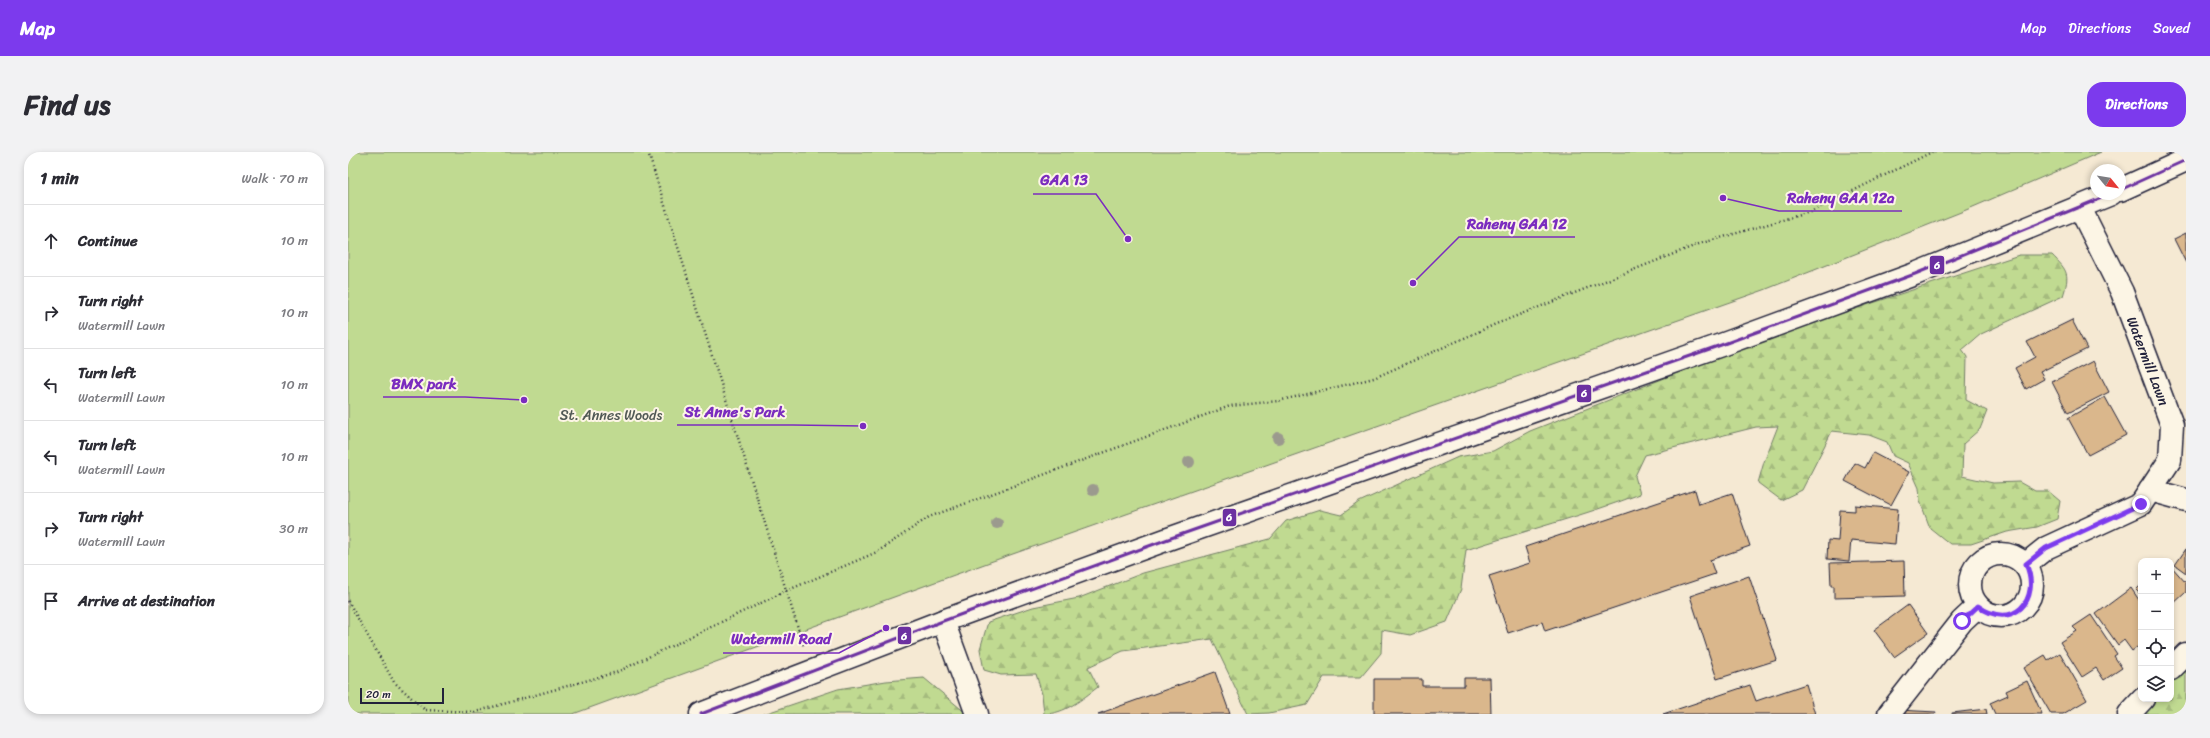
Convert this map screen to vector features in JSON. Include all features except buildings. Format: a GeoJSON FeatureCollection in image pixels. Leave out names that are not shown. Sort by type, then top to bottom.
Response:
{"type":"FeatureCollection","features":[{"type":"Feature","properties":{"kind":"main road"},"geometry":{"type":"LineString","coordinates":[[2126,187],[2186,160]]}},
{"type":"Feature","properties":{"kind":"main road"},"geometry":{"type":"LineString","coordinates":[[701,714],[942,621],[1171,538],[1721,345],[1915,274],[2098,200]]}},
{"type":"Feature","properties":{"kind":"main road","name":"Watermill Lawn"},"geometry":{"type":"LineString","coordinates":[[2026,564],[2046,548],[2141,504],[2170,460],[2172,425],[2122,292],[2080,208]]}},
{"type":"Feature","properties":{"kind":"main road"},"geometry":{"type":"LineString","coordinates":[[2150,490],[2186,500]]}},
{"type":"Feature","properties":{"kind":"main road"},"geometry":{"type":"LineString","coordinates":[[2002,554],[2014,556],[2026,564],[2032,585],[2030,597],[2023,607],[2015,613],[1996,615],[1978,606],[1973,598],[1971,579],[1974,570],[1980,562],[1990,556],[2002,554]]}},
{"type":"Feature","properties":{"kind":"main road"},"geometry":{"type":"LineString","coordinates":[[1889,714],[1962,621],[1978,606]]}},
{"type":"Feature","properties":{"kind":"main road"},"geometry":{"type":"LineString","coordinates":[[942,621],[977,714]]}},
{"type":"Feature","properties":{"kind":"main road"},"geometry":{"type":"LineString","coordinates":[[2174,666],[2186,654]]}},
{"type":"Feature","properties":{"kind":"main road"},"geometry":{"type":"LineString","coordinates":[[2129,714],[2140,702]]}},
{"type":"Feature","properties":{"kind":"path"},"geometry":{"type":"LineString","coordinates":[[648,152],[796,626],[812,670]]}},
{"type":"Feature","properties":{"kind":"path"},"geometry":{"type":"LineString","coordinates":[[348,601],[394,682],[425,710],[475,712],[617,672],[786,591],[877,552],[930,517],[1230,406],[1278,401],[1374,378],[1496,324],[1699,244],[1810,212],[1932,152]]}},
{"type":"Feature","properties":{"kind":"green space","name":"St. Annes Woods"},"geometry":{"type":"Polygon","coordinates":[[[348,152],[2101,152],[1966,210],[1764,290],[990,562],[573,714],[348,714],[348,152]]]}},
{"type":"Feature","properties":{"kind":"green space"},"geometry":{"type":"Polygon","coordinates":[[[2019,255],[2052,255],[2066,273],[2067,278],[2065,289],[2063,296],[1981,334],[1962,350],[1967,357],[1966,400],[1987,411],[1980,429],[1963,444],[1962,476],[1993,483],[2019,482],[2035,491],[2048,491],[2060,501],[2057,519],[2037,527],[2007,532],[1971,544],[1950,544],[1930,528],[1920,501],[1919,488],[1908,463],[1893,456],[1887,442],[1869,435],[1832,431],[1802,490],[1781,500],[1758,483],[1764,462],[1778,426],[1756,427],[1645,455],[1635,476],[1640,494],[1466,550],[1461,589],[1447,622],[1410,635],[1382,630],[1381,653],[1361,677],[1324,677],[1307,705],[1269,713],[1248,714],[1212,639],[1123,651],[1088,667],[1098,687],[1066,709],[1052,713],[1044,714],[1042,694],[1036,674],[1001,675],[984,670],[980,649],[988,622],[1033,607],[1079,598],[1143,573],[1270,539],[1286,521],[1320,510],[1341,515],[1359,502],[1458,457],[1493,451],[1530,431],[1769,337],[2019,255]]]}},
{"type":"Feature","properties":{"kind":"green space"},"geometry":{"type":"Polygon","coordinates":[[[2186,650],[2186,714],[2124,714],[2138,702],[2174,702],[2174,660],[2186,650]]]}},
{"type":"Feature","properties":{"kind":"green space"},"geometry":{"type":"Polygon","coordinates":[[[924,678],[967,714],[764,714],[838,689],[886,681],[924,678]]]}},
{"type":"Feature","properties":{"kind":"transit line","name":"6"},"geometry":{"type":"LineString","coordinates":[[2126,187],[2186,160]]}},
{"type":"Feature","properties":{"kind":"transit line","name":"6"},"geometry":{"type":"LineString","coordinates":[[701,714],[943,621],[1171,538],[1721,345],[1915,274],[2096,200]]}},
{"type":"Feature","properties":{"kind":"place","name":"Raheny GAA 12a"},"geometry":{"type":"Point","coordinates":[1723,198]}},
{"type":"Feature","properties":{"kind":"place","name":"GAA 13"},"geometry":{"type":"Point","coordinates":[1128,239]}},
{"type":"Feature","properties":{"kind":"place","name":"Raheny GAA 12"},"geometry":{"type":"Point","coordinates":[1413,283]}},
{"type":"Feature","properties":{"kind":"place","name":"BMX park"},"geometry":{"type":"Point","coordinates":[524,400]}},
{"type":"Feature","properties":{"kind":"place","name":"St Anne's Park"},"geometry":{"type":"Point","coordinates":[863,426]}},
{"type":"Feature","properties":{"kind":"place","name":"Watermill Road"},"geometry":{"type":"Point","coordinates":[886,628]}},
{"type":"Feature","properties":{"kind":"route"},"geometry":{"type":"LineString","coordinates":[[1962,621],[1978,606],[1986,612],[1996,615],[2015,613],[2023,607],[2030,597],[2032,585],[2030,573],[2026,564],[2046,548],[2141,504]]}}]}
